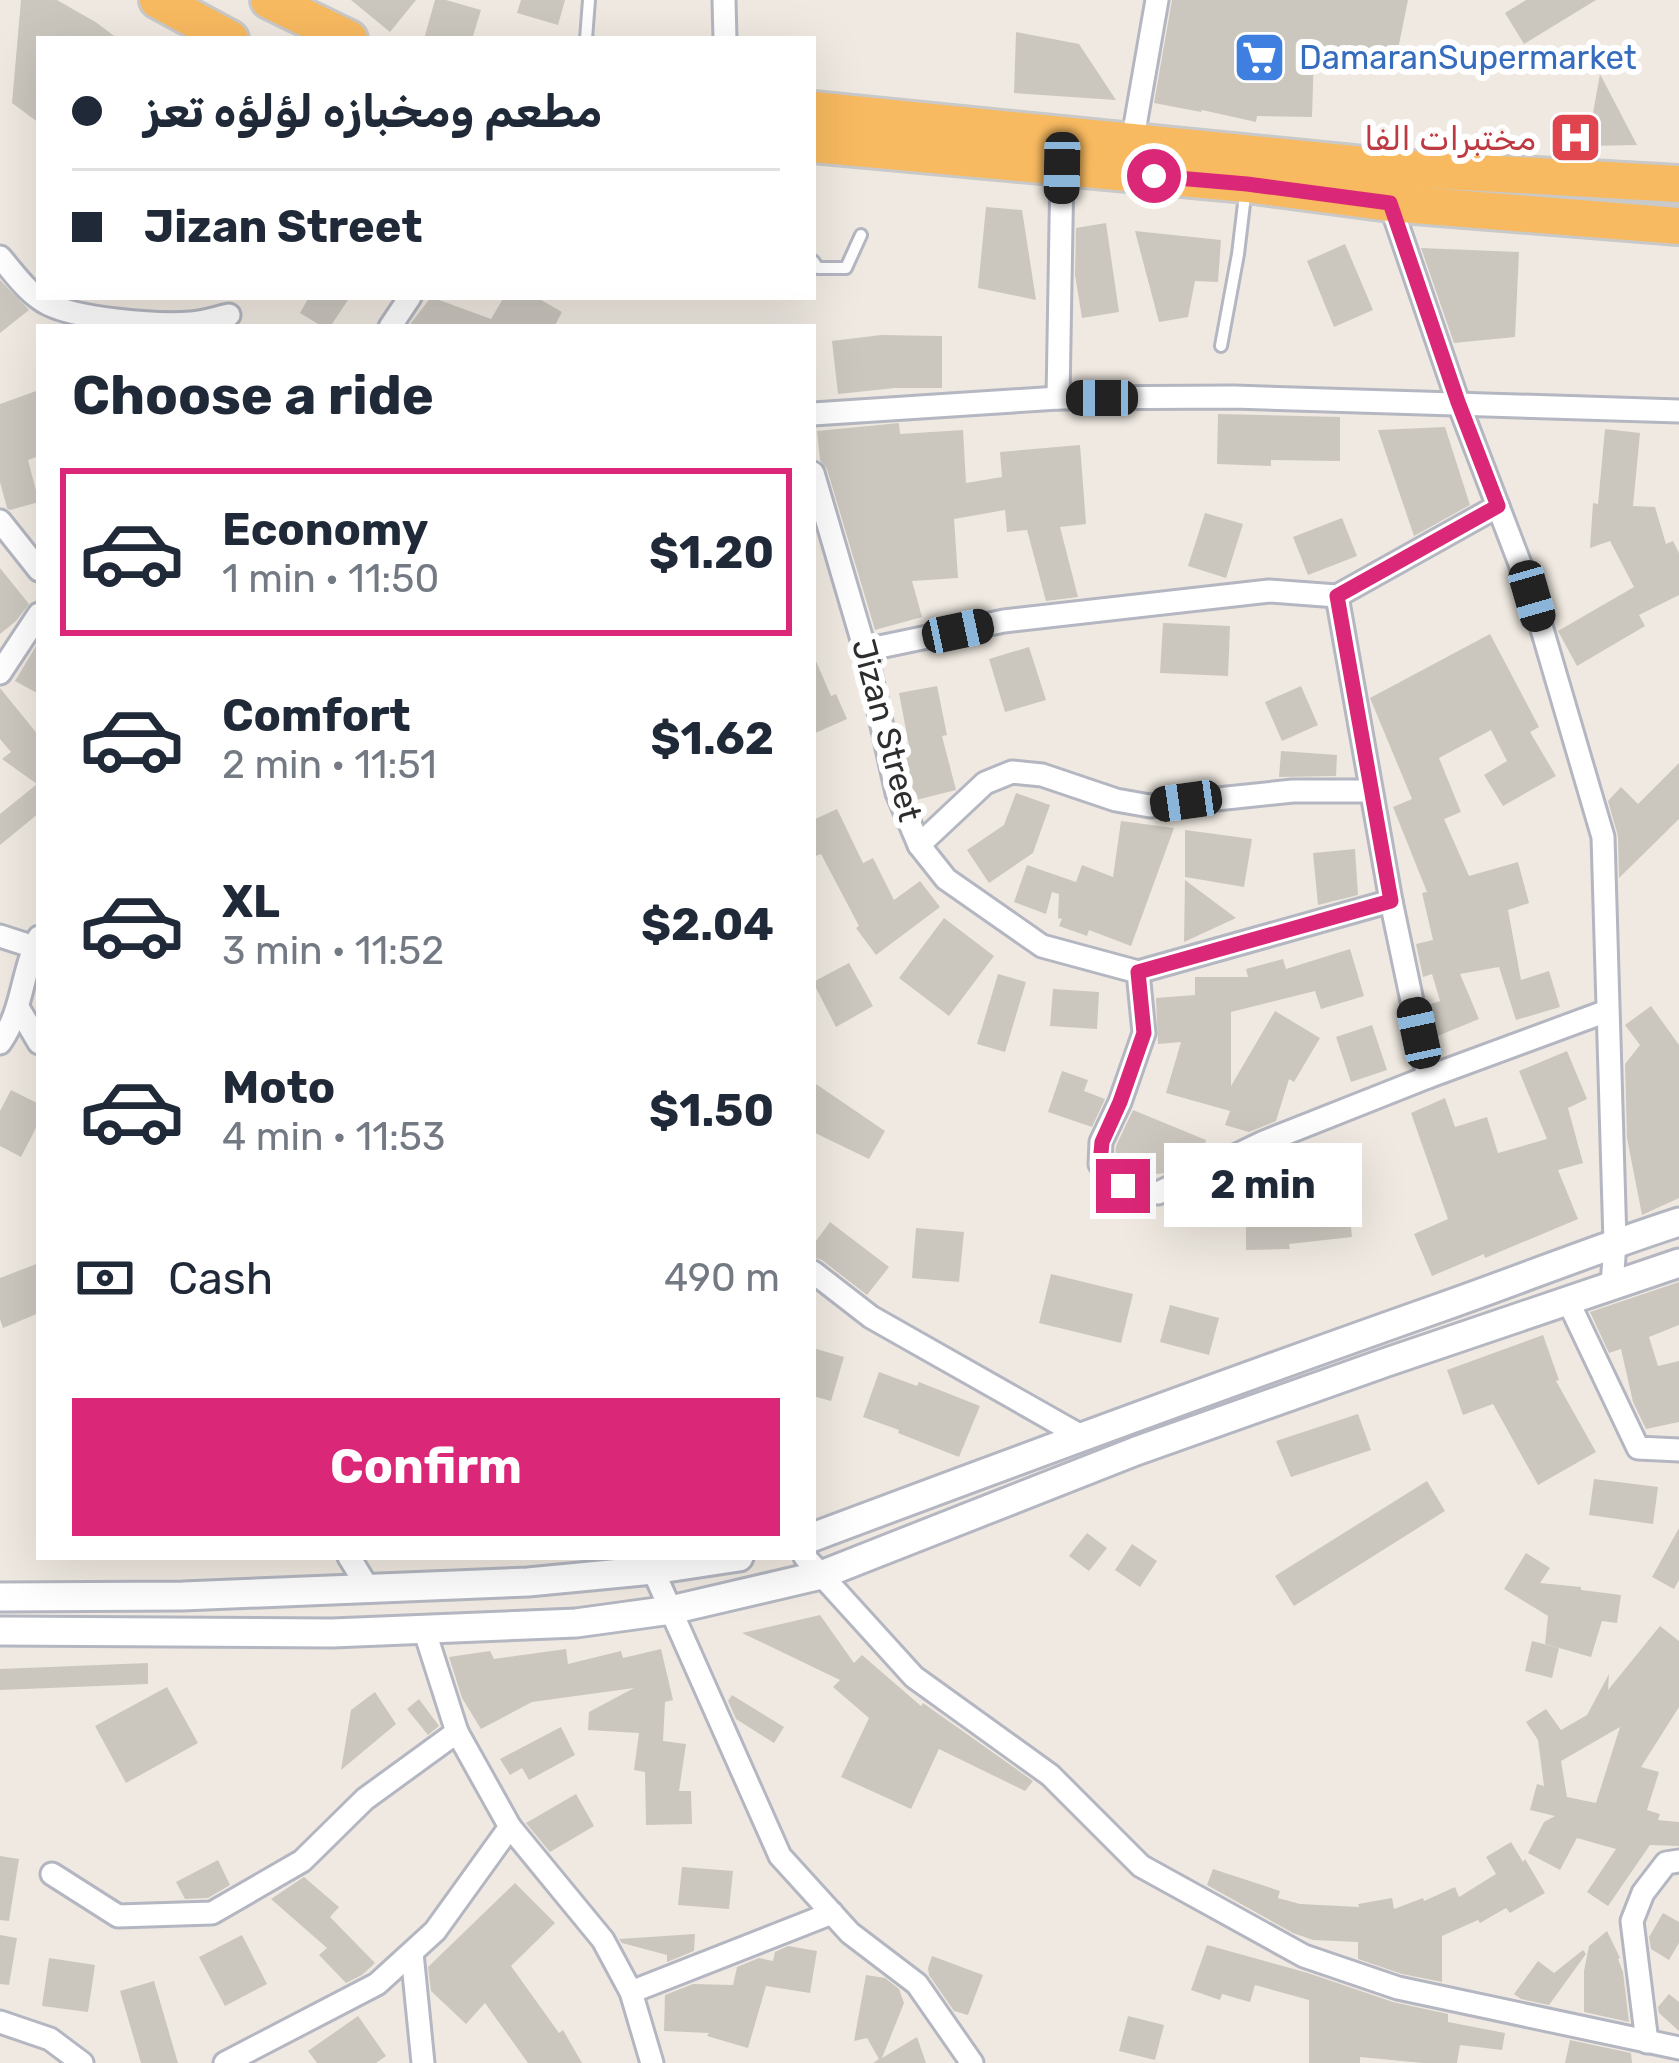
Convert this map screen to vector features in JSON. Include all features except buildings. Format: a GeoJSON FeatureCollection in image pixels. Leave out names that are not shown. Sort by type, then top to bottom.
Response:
{"type":"FeatureCollection","features":[{"type":"Feature","properties":{"kind":"highway"},"geometry":{"type":"LineString","coordinates":[[158,0],[213,20]]}},
{"type":"Feature","properties":{"kind":"highway"},"geometry":{"type":"LineString","coordinates":[[269,0],[343,36]]}},
{"type":"Feature","properties":{"kind":"highway"},"geometry":{"type":"LineString","coordinates":[[816,110],[1393,168],[1679,184]]}},
{"type":"Feature","properties":{"kind":"highway"},"geometry":{"type":"LineString","coordinates":[[816,144],[1247,184],[1390,203],[1679,226]]}},
{"type":"Feature","properties":{"kind":"street"},"geometry":{"type":"LineString","coordinates":[[724,0],[725,36]]}},
{"type":"Feature","properties":{"kind":"street"},"geometry":{"type":"LineString","coordinates":[[1132,143],[1157,0]]}},
{"type":"Feature","properties":{"kind":"street"},"geometry":{"type":"LineString","coordinates":[[1058,398],[1062,168]]}},
{"type":"Feature","properties":{"kind":"street"},"geometry":{"type":"LineString","coordinates":[[1390,203],[1458,402],[1532,596],[1603,837],[1615,1242],[1612,1286]]}},
{"type":"Feature","properties":{"kind":"street"},"geometry":{"type":"LineString","coordinates":[[0,257],[36,296]]}},
{"type":"Feature","properties":{"kind":"street"},"geometry":{"type":"LineString","coordinates":[[42,300],[75,313],[166,324],[196,323],[229,313]]}},
{"type":"Feature","properties":{"kind":"street"},"geometry":{"type":"LineString","coordinates":[[816,414],[1058,398],[1234,397],[1679,411]]}},
{"type":"Feature","properties":{"kind":"street","name":"Jizan Street"},"geometry":{"type":"LineString","coordinates":[[816,483],[865,650],[897,793],[919,844],[946,879],[1042,946],[1138,972]]}},
{"type":"Feature","properties":{"kind":"street"},"geometry":{"type":"LineString","coordinates":[[865,650],[1004,621],[1269,591],[1337,596],[1498,506]]}},
{"type":"Feature","properties":{"kind":"street"},"geometry":{"type":"LineString","coordinates":[[0,521],[36,566]]}},
{"type":"Feature","properties":{"kind":"street"},"geometry":{"type":"LineString","coordinates":[[1337,596],[1391,901],[1428,1076]]}},
{"type":"Feature","properties":{"kind":"street"},"geometry":{"type":"LineString","coordinates":[[0,673],[36,619]]}},
{"type":"Feature","properties":{"kind":"street"},"geometry":{"type":"LineString","coordinates":[[919,844],[985,783],[1012,772],[1150,806],[1293,791],[1371,791]]}},
{"type":"Feature","properties":{"kind":"street"},"geometry":{"type":"LineString","coordinates":[[1391,901],[1138,972],[1144,1033],[1102,1142],[1100,1164],[1123,1186],[1159,1193],[1264,1142],[1607,1011]]}},
{"type":"Feature","properties":{"kind":"street"},"geometry":{"type":"LineString","coordinates":[[0,936],[36,942]]}},
{"type":"Feature","properties":{"kind":"street"},"geometry":{"type":"LineString","coordinates":[[0,1065],[1,1042],[19,1009],[36,946]]}},
{"type":"Feature","properties":{"kind":"street"},"geometry":{"type":"LineString","coordinates":[[19,1009],[36,1038]]}},
{"type":"Feature","properties":{"kind":"street"},"geometry":{"type":"LineString","coordinates":[[816,1536],[1679,1222]]}},
{"type":"Feature","properties":{"kind":"street"},"geometry":{"type":"LineString","coordinates":[[0,1631],[332,1633],[576,1623],[671,1610],[813,1566],[1679,1263]]}},
{"type":"Feature","properties":{"kind":"street"},"geometry":{"type":"LineString","coordinates":[[816,1274],[871,1317],[1081,1436]]}},
{"type":"Feature","properties":{"kind":"street"},"geometry":{"type":"LineString","coordinates":[[1568,1301],[1638,1448],[1679,1450]]}},
{"type":"Feature","properties":{"kind":"street"},"geometry":{"type":"LineString","coordinates":[[351,1560],[368,1588]]}},
{"type":"Feature","properties":{"kind":"street"},"geometry":{"type":"LineString","coordinates":[[0,1597],[183,1596],[528,1582],[702,1560]]}},
{"type":"Feature","properties":{"kind":"street"},"geometry":{"type":"LineString","coordinates":[[653,1564],[780,1856],[850,1933],[917,1984],[972,2063]]}},
{"type":"Feature","properties":{"kind":"street"},"geometry":{"type":"LineString","coordinates":[[813,1566],[914,1677],[1050,1775],[1142,1865],[1162,1877],[1304,1956],[1398,1988],[1679,2048]]}},
{"type":"Feature","properties":{"kind":"street"},"geometry":{"type":"LineString","coordinates":[[424,1629],[458,1732],[510,1827],[603,1940],[631,1992],[652,2063]]}},
{"type":"Feature","properties":{"kind":"street"},"geometry":{"type":"LineString","coordinates":[[52,1874],[118,1916],[212,1913],[302,1862],[364,1798],[458,1732]]}},
{"type":"Feature","properties":{"kind":"street"},"geometry":{"type":"LineString","coordinates":[[225,2063],[377,1984],[435,1930],[510,1827]]}},
{"type":"Feature","properties":{"kind":"street"},"geometry":{"type":"LineString","coordinates":[[1647,2042],[1632,1921],[1643,1893],[1666,1863],[1679,1862]]}},
{"type":"Feature","properties":{"kind":"street"},"geometry":{"type":"LineString","coordinates":[[631,1992],[832,1913]]}},
{"type":"Feature","properties":{"kind":"street"},"geometry":{"type":"LineString","coordinates":[[412,1953],[423,2063]]}},
{"type":"Feature","properties":{"kind":"street"},"geometry":{"type":"LineString","coordinates":[[0,2022],[50,2039],[82,2063]]}},
{"type":"Feature","properties":{"kind":"lane"},"geometry":{"type":"LineString","coordinates":[[586,36],[589,0]]}},
{"type":"Feature","properties":{"kind":"lane"},"geometry":{"type":"LineString","coordinates":[[1221,346],[1247,184]]}},
{"type":"Feature","properties":{"kind":"lane"},"geometry":{"type":"LineString","coordinates":[[816,265],[846,268],[861,235]]}},
{"type":"Feature","properties":{"kind":"place","name":"DamaranSupermarket"},"geometry":{"type":"Point","coordinates":[1260,57]}},
{"type":"Feature","properties":{"kind":"place","name":"مختبرات الفا"},"geometry":{"type":"Point","coordinates":[1575,138]}},
{"type":"Feature","properties":{"kind":"route"},"geometry":{"type":"LineString","coordinates":[[1123,1186],[1100,1164],[1102,1142],[1144,1033],[1138,972],[1391,901],[1337,596],[1498,506],[1390,203],[1154,176]]}}]}
